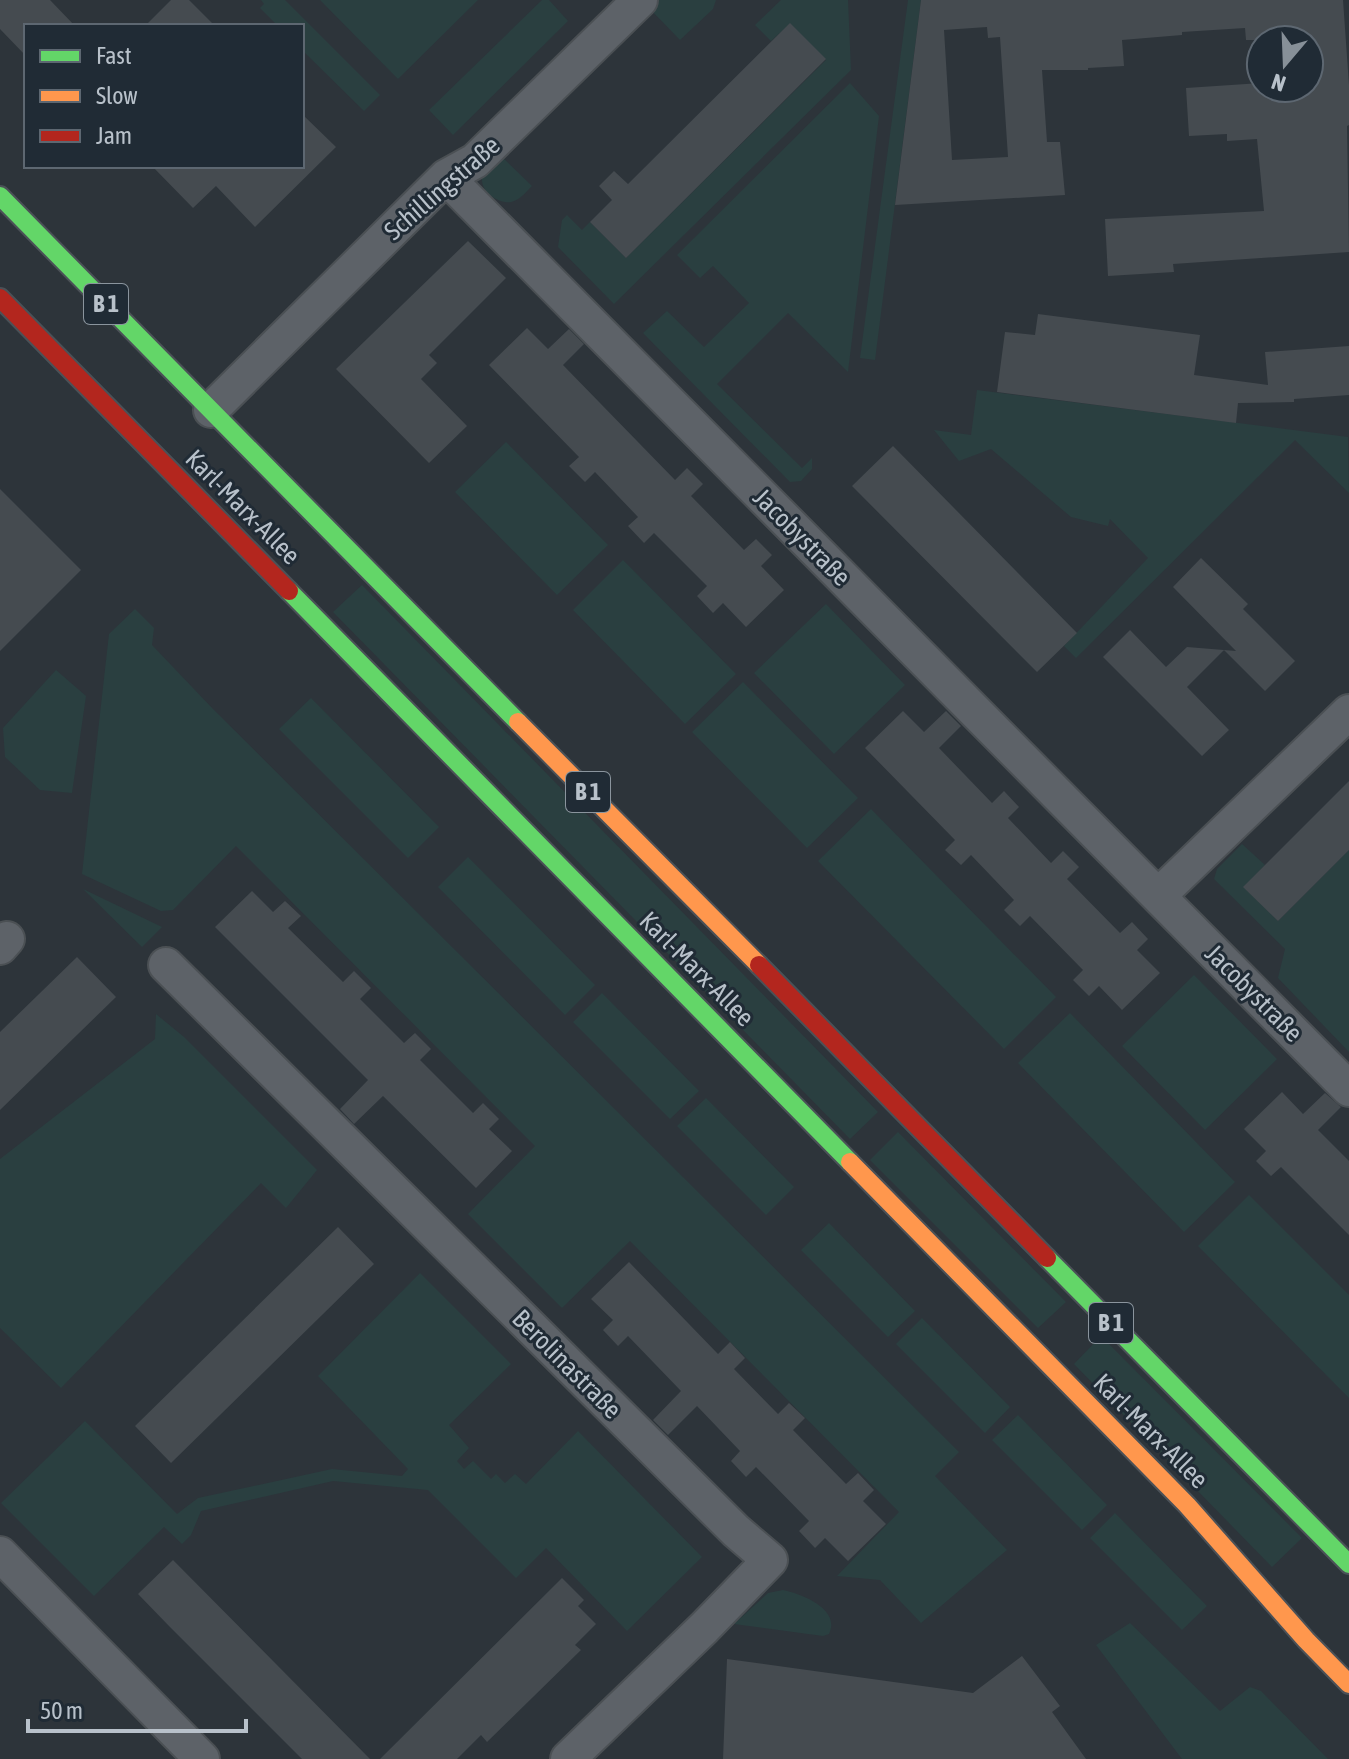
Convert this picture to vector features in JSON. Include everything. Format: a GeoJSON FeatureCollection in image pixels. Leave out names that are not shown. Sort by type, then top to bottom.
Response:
{"type":"FeatureCollection","features":[{"type":"Feature","properties":{"kind":"main road","name":"Karl-Marx-Allee"},"geometry":{"type":"LineString","coordinates":[[0,196],[1349,1564]]}},
{"type":"Feature","properties":{"kind":"main road","name":"Karl-Marx-Allee"},"geometry":{"type":"LineString","coordinates":[[0,298],[1187,1505],[1349,1684]]}},
{"type":"Feature","properties":{"kind":"street","name":"Schillingstraße"},"geometry":{"type":"LineString","coordinates":[[211,410],[446,177],[475,161],[640,0]]}},
{"type":"Feature","properties":{"kind":"street","name":"Jacobystraße"},"geometry":{"type":"LineString","coordinates":[[446,177],[1349,1089]]}},
{"type":"Feature","properties":{"kind":"street"},"geometry":{"type":"LineString","coordinates":[[1158,896],[1349,712]]}},
{"type":"Feature","properties":{"kind":"street","name":"Berolinastraße"},"geometry":{"type":"LineString","coordinates":[[166,965],[736,1531],[770,1560],[568,1759]]}},
{"type":"Feature","properties":{"kind":"street"},"geometry":{"type":"LineString","coordinates":[[0,1554],[202,1759]]}},
{"type":"Feature","properties":{"kind":"green space"},"geometry":{"type":"Polygon","coordinates":[[[261,0],[285,0],[380,95],[364,111],[304,52],[304,24],[276,24],[260,8],[264,4],[261,0]]]}},
{"type":"Feature","properties":{"kind":"green space"},"geometry":{"type":"Polygon","coordinates":[[[320,0],[478,0],[398,79],[320,0]]]}},
{"type":"Feature","properties":{"kind":"green space"},"geometry":{"type":"Polygon","coordinates":[[[542,0],[549,0],[568,21],[453,135],[429,110],[542,0]]]}},
{"type":"Feature","properties":{"kind":"green space"},"geometry":{"type":"Polygon","coordinates":[[[655,0],[716,0],[713,9],[680,40],[648,7],[655,0]]]}},
{"type":"Feature","properties":{"kind":"green space"},"geometry":{"type":"Polygon","coordinates":[[[781,0],[848,0],[851,70],[614,304],[558,247],[562,220],[567,215],[582,230],[590,222],[626,258],[826,60],[790,24],[771,41],[755,25],[781,0]]]}},
{"type":"Feature","properties":{"kind":"green space"},"geometry":{"type":"Polygon","coordinates":[[[908,0],[921,0],[875,360],[860,358],[908,0]]]}},
{"type":"Feature","properties":{"kind":"green space"},"geometry":{"type":"Polygon","coordinates":[[[850,83],[879,116],[848,372],[788,313],[717,384],[802,468],[812,458],[812,469],[801,481],[790,482],[643,333],[667,311],[704,347],[749,303],[713,266],[700,278],[677,255],[850,83]]]}},
{"type":"Feature","properties":{"kind":"green space"},"geometry":{"type":"Polygon","coordinates":[[[499,154],[532,186],[511,202],[490,195],[483,185],[484,171],[499,154]]]}},
{"type":"Feature","properties":{"kind":"green space"},"geometry":{"type":"Polygon","coordinates":[[[977,390],[1348,437],[1349,493],[1295,440],[1076,658],[1064,646],[1148,558],[1110,519],[1108,526],[1071,517],[991,449],[959,461],[934,430],[971,435],[977,390]]]}},
{"type":"Feature","properties":{"kind":"green space"},"geometry":{"type":"Polygon","coordinates":[[[506,442],[608,545],[557,595],[455,492],[506,442]]]}},
{"type":"Feature","properties":{"kind":"green space"},"geometry":{"type":"Polygon","coordinates":[[[623,560],[736,674],[685,724],[573,610],[623,560]]]}},
{"type":"Feature","properties":{"kind":"green space"},"geometry":{"type":"Polygon","coordinates":[[[362,585],[878,1112],[850,1139],[333,612],[362,585]]]}},
{"type":"Feature","properties":{"kind":"green space"},"geometry":{"type":"Polygon","coordinates":[[[826,604],[905,685],[834,754],[754,673],[826,604]]]}},
{"type":"Feature","properties":{"kind":"green space"},"geometry":{"type":"Polygon","coordinates":[[[135,609],[154,628],[152,645],[213,709],[959,1452],[935,1476],[1007,1550],[921,1623],[880,1580],[837,1576],[899,1512],[630,1241],[562,1308],[468,1214],[535,1146],[236,846],[173,910],[161,911],[82,874],[109,634],[135,609]]]}},
{"type":"Feature","properties":{"kind":"green space"},"geometry":{"type":"Polygon","coordinates":[[[56,670],[86,696],[72,793],[40,790],[5,757],[3,728],[56,670]]]}},
{"type":"Feature","properties":{"kind":"green space"},"geometry":{"type":"Polygon","coordinates":[[[743,682],[858,798],[807,848],[692,732],[743,682]]]}},
{"type":"Feature","properties":{"kind":"green space"},"geometry":{"type":"Polygon","coordinates":[[[311,698],[439,827],[408,858],[279,729],[311,698]]]}},
{"type":"Feature","properties":{"kind":"green space"},"geometry":{"type":"Polygon","coordinates":[[[871,809],[1056,997],[1004,1049],[818,861],[871,809]]]}},
{"type":"Feature","properties":{"kind":"green space"},"geometry":{"type":"Polygon","coordinates":[[[1242,844],[1265,865],[1244,887],[1278,921],[1349,850],[1349,1052],[1278,978],[1285,949],[1214,879],[1217,869],[1242,844]]]}},
{"type":"Feature","properties":{"kind":"green space"},"geometry":{"type":"Polygon","coordinates":[[[468,857],[595,985],[565,1015],[438,887],[468,857]]]}},
{"type":"Feature","properties":{"kind":"green space"},"geometry":{"type":"Polygon","coordinates":[[[83,889],[162,927],[142,947],[83,889]]]}},
{"type":"Feature","properties":{"kind":"green space"},"geometry":{"type":"Polygon","coordinates":[[[1194,975],[1277,1059],[1205,1130],[1122,1046],[1194,975]]]}},
{"type":"Feature","properties":{"kind":"green space"},"geometry":{"type":"Polygon","coordinates":[[[602,993],[699,1091],[670,1119],[573,1022],[602,993]]]}},
{"type":"Feature","properties":{"kind":"green space"},"geometry":{"type":"Polygon","coordinates":[[[1070,1013],[1235,1182],[1184,1232],[1018,1063],[1070,1013]]]}},
{"type":"Feature","properties":{"kind":"green space"},"geometry":{"type":"Polygon","coordinates":[[[156,1014],[184,1037],[317,1170],[286,1208],[261,1183],[61,1388],[0,1328],[0,1159],[155,1039],[156,1014]]]}},
{"type":"Feature","properties":{"kind":"green space"},"geometry":{"type":"Polygon","coordinates":[[[706,1098],[794,1187],[766,1215],[677,1126],[706,1098]]]}},
{"type":"Feature","properties":{"kind":"green space"},"geometry":{"type":"Polygon","coordinates":[[[898,1132],[1066,1302],[1038,1328],[870,1160],[898,1132]]]}},
{"type":"Feature","properties":{"kind":"green space"},"geometry":{"type":"Polygon","coordinates":[[[1249,1195],[1349,1295],[1349,1398],[1198,1246],[1249,1195]]]}},
{"type":"Feature","properties":{"kind":"green space"},"geometry":{"type":"Polygon","coordinates":[[[829,1223],[915,1311],[888,1337],[801,1250],[829,1223]]]}},
{"type":"Feature","properties":{"kind":"green space"},"geometry":{"type":"Polygon","coordinates":[[[420,1273],[511,1364],[449,1425],[469,1448],[457,1461],[464,1469],[473,1461],[491,1479],[496,1474],[505,1483],[515,1474],[526,1484],[578,1431],[702,1557],[627,1631],[546,1548],[516,1578],[428,1490],[333,1481],[201,1511],[191,1535],[182,1544],[164,1527],[94,1596],[1,1503],[85,1421],[177,1514],[198,1498],[332,1469],[402,1476],[408,1469],[318,1376],[420,1273]]]}},
{"type":"Feature","properties":{"kind":"green space"},"geometry":{"type":"Polygon","coordinates":[[[922,1318],[1010,1407],[985,1433],[896,1344],[922,1318]]]}},
{"type":"Feature","properties":{"kind":"green space"},"geometry":{"type":"Polygon","coordinates":[[[1101,1336],[1302,1538],[1272,1567],[1074,1364],[1101,1336]]]}},
{"type":"Feature","properties":{"kind":"green space"},"geometry":{"type":"Polygon","coordinates":[[[1018,1415],[1107,1505],[1082,1530],[992,1440],[1018,1415]]]}},
{"type":"Feature","properties":{"kind":"green space"},"geometry":{"type":"Polygon","coordinates":[[[1115,1513],[1207,1606],[1182,1630],[1090,1538],[1115,1513]]]}},
{"type":"Feature","properties":{"kind":"green space"},"geometry":{"type":"Polygon","coordinates":[[[783,1590],[809,1599],[825,1610],[830,1617],[829,1634],[823,1636],[734,1624],[768,1593],[783,1590]]]}},
{"type":"Feature","properties":{"kind":"green space"},"geometry":{"type":"Polygon","coordinates":[[[1130,1623],[1220,1711],[1250,1687],[1261,1691],[1328,1759],[1182,1759],[1096,1645],[1130,1623]]]}},
{"type":"Feature","properties":{"kind":"building"},"geometry":{"type":"Polygon","coordinates":[[[0,0],[50,0],[73,24],[24,24],[24,54],[0,29],[0,0]]]}},
{"type":"Feature","properties":{"kind":"building"},"geometry":{"type":"Polygon","coordinates":[[[171,0],[189,0],[213,24],[147,24],[171,0]]]}},
{"type":"Feature","properties":{"kind":"building"},"geometry":{"type":"Polygon","coordinates":[[[921,0],[1343,0],[1349,85],[1349,252],[1173,264],[1174,272],[1108,276],[1105,219],[1264,211],[1257,139],[1227,141],[1227,134],[1189,136],[1186,88],[1245,84],[1245,104],[1325,104],[1325,24],[1245,24],[1245,28],[1122,40],[1124,66],[1042,70],[1047,142],[1060,142],[1065,195],[895,205],[921,0]],[[987,27],[944,30],[952,160],[1008,157],[1000,37],[988,38],[987,27]]]}},
{"type":"Feature","properties":{"kind":"building"},"geometry":{"type":"Polygon","coordinates":[[[790,23],[826,59],[626,258],[590,222],[612,200],[599,186],[614,171],[628,184],[790,23]]]}},
{"type":"Feature","properties":{"kind":"building"},"geometry":{"type":"Polygon","coordinates":[[[304,116],[336,147],[255,227],[216,186],[193,208],[154,168],[304,168],[304,116]]]}},
{"type":"Feature","properties":{"kind":"building"},"geometry":{"type":"Polygon","coordinates":[[[468,241],[506,278],[429,355],[437,363],[421,379],[467,426],[429,463],[336,369],[468,241]]]}},
{"type":"Feature","properties":{"kind":"building"},"geometry":{"type":"Polygon","coordinates":[[[1038,314],[1200,335],[1194,375],[1268,385],[1265,352],[1349,346],[1349,395],[1294,399],[1294,402],[1238,403],[1236,423],[997,392],[1005,332],[1035,335],[1038,314]]]}},
{"type":"Feature","properties":{"kind":"building"},"geometry":{"type":"Polygon","coordinates":[[[527,328],[548,349],[569,329],[584,344],[563,365],[675,480],[687,468],[703,484],[691,496],[744,550],[756,539],[772,555],[761,566],[784,590],[746,627],[723,603],[713,613],[697,596],[707,586],[654,533],[644,543],[628,526],[638,517],[595,472],[585,482],[569,466],[579,457],[489,365],[527,328]]]}},
{"type":"Feature","properties":{"kind":"building"},"geometry":{"type":"Polygon","coordinates":[[[893,446],[1077,633],[1037,672],[852,486],[893,446]]]}},
{"type":"Feature","properties":{"kind":"building"},"geometry":{"type":"Polygon","coordinates":[[[0,489],[81,570],[0,651],[0,489]]]}},
{"type":"Feature","properties":{"kind":"building"},"geometry":{"type":"Polygon","coordinates":[[[1201,558],[1248,604],[1243,609],[1295,661],[1265,691],[1224,650],[1236,651],[1173,587],[1201,558]]]}},
{"type":"Feature","properties":{"kind":"building"},"geometry":{"type":"Polygon","coordinates":[[[1130,630],[1166,667],[1187,647],[1224,650],[1187,687],[1229,730],[1202,756],[1103,657],[1130,630]]]}},
{"type":"Feature","properties":{"kind":"building"},"geometry":{"type":"Polygon","coordinates":[[[903,711],[924,732],[946,711],[961,726],[939,748],[992,803],[1004,791],[1019,807],[1008,818],[1051,863],[1063,851],[1079,867],[1067,879],[1120,933],[1132,922],[1148,939],[1137,950],[1160,973],[1122,1010],[1099,986],[1089,996],[1073,980],[1083,970],[1030,916],[1020,926],[1004,910],[1014,900],[971,855],[961,865],[945,850],[955,840],[865,748],[903,711]]]}},
{"type":"Feature","properties":{"kind":"building"},"geometry":{"type":"Polygon","coordinates":[[[1349,781],[1349,850],[1278,921],[1243,887],[1349,781]]]}},
{"type":"Feature","properties":{"kind":"building"},"geometry":{"type":"Polygon","coordinates":[[[252,891],[273,912],[285,901],[301,916],[288,928],[343,982],[354,971],[371,988],[360,999],[404,1043],[415,1033],[431,1049],[420,1060],[473,1113],[483,1103],[499,1119],[489,1129],[512,1151],[476,1188],[383,1096],[354,1124],[340,1109],[368,1080],[215,927],[252,891]]]}},
{"type":"Feature","properties":{"kind":"building"},"geometry":{"type":"Polygon","coordinates":[[[77,957],[116,997],[0,1110],[0,1032],[77,957]]]}},
{"type":"Feature","properties":{"kind":"building"},"geometry":{"type":"Polygon","coordinates":[[[1282,1092],[1303,1114],[1325,1093],[1341,1107],[1318,1130],[1349,1161],[1349,1235],[1281,1167],[1271,1176],[1256,1161],[1266,1151],[1244,1129],[1282,1092]]]}},
{"type":"Feature","properties":{"kind":"building"},"geometry":{"type":"Polygon","coordinates":[[[338,1227],[374,1264],[171,1463],[135,1426],[338,1227]]]}},
{"type":"Feature","properties":{"kind":"building"},"geometry":{"type":"Polygon","coordinates":[[[629,1262],[718,1354],[730,1342],[745,1358],[734,1369],[778,1414],[789,1403],[805,1418],[793,1430],[846,1484],[858,1473],[874,1490],[863,1501],[886,1524],[848,1561],[825,1538],[815,1548],[799,1531],[809,1521],[756,1467],[746,1477],[731,1461],[740,1451],[697,1406],[668,1435],[653,1420],[681,1391],[628,1336],[618,1346],[603,1330],[613,1320],[591,1299],[629,1262]]]}},
{"type":"Feature","properties":{"kind":"building"},"geometry":{"type":"Polygon","coordinates":[[[173,1560],[370,1759],[302,1759],[169,1626],[138,1594],[173,1560]]]}},
{"type":"Feature","properties":{"kind":"building"},"geometry":{"type":"Polygon","coordinates":[[[562,1578],[584,1600],[578,1606],[596,1624],[575,1645],[581,1650],[487,1742],[481,1735],[457,1759],[380,1759],[562,1578]]]}},
{"type":"Feature","properties":{"kind":"building"},"geometry":{"type":"Polygon","coordinates":[[[1022,1656],[1060,1706],[1052,1712],[1086,1759],[723,1759],[727,1659],[973,1693],[1022,1656]]]}},
{"type":"Feature","properties":{"kind":"traffic: fast"},"geometry":{"type":"LineString","coordinates":[[0,196],[518,722]]}},
{"type":"Feature","properties":{"kind":"traffic: fast"},"geometry":{"type":"LineString","coordinates":[[289,591],[850,1162]]}},
{"type":"Feature","properties":{"kind":"traffic: fast"},"geometry":{"type":"LineString","coordinates":[[1047,1258],[1349,1564]]}},
{"type":"Feature","properties":{"kind":"traffic: slow"},"geometry":{"type":"LineString","coordinates":[[518,722],[759,965]]}},
{"type":"Feature","properties":{"kind":"traffic: slow"},"geometry":{"type":"LineString","coordinates":[[850,1162],[1187,1505],[1349,1684]]}},
{"type":"Feature","properties":{"kind":"traffic: jam"},"geometry":{"type":"LineString","coordinates":[[0,298],[289,591]]}},
{"type":"Feature","properties":{"kind":"traffic: jam"},"geometry":{"type":"LineString","coordinates":[[759,965],[1047,1258]]}}]}
